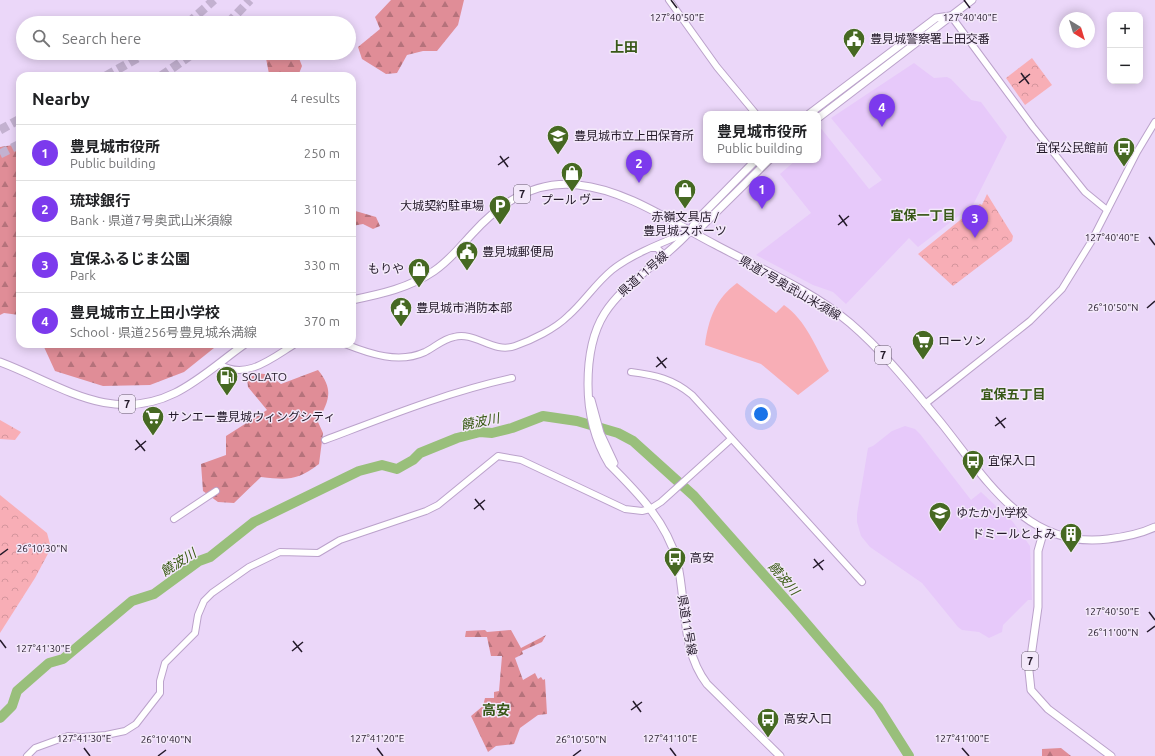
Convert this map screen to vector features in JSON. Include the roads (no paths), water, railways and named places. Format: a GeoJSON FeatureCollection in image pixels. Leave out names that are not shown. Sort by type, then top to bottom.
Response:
{"type":"FeatureCollection","features":[{"type":"Feature","properties":{"kind":"main road"},"geometry":{"type":"LineString","coordinates":[[821,116],[972,0]]}},
{"type":"Feature","properties":{"kind":"main road"},"geometry":{"type":"LineString","coordinates":[[813,111],[936,18],[951,16]]}},
{"type":"Feature","properties":{"kind":"main road"},"geometry":{"type":"LineString","coordinates":[[689,231],[697,220],[753,163]]}},
{"type":"Feature","properties":{"kind":"main road"},"geometry":{"type":"LineString","coordinates":[[689,231],[699,229],[766,163]]}},
{"type":"Feature","properties":{"kind":"main road","name":"県道7号奥武山米須線"},"geometry":{"type":"LineString","coordinates":[[356,299],[391,291],[426,276],[448,260],[489,217],[503,205],[520,194],[546,186],[570,184],[602,190],[639,205],[689,231],[781,280],[840,315],[886,358],[1003,500],[1030,522],[1044,530]]}},
{"type":"Feature","properties":{"kind":"main road","name":"県道11号線"},"geometry":{"type":"LineString","coordinates":[[689,231],[622,291],[600,320],[590,351],[588,390],[592,413],[609,459],[622,477],[650,509],[664,530],[676,561],[690,650],[696,667],[707,684],[780,756]]}},
{"type":"Feature","properties":{"kind":"main road","name":"7"},"geometry":{"type":"LineString","coordinates":[[0,362],[80,398],[101,403],[121,405],[143,403],[164,398],[186,386],[240,348]]}},
{"type":"Feature","properties":{"kind":"main road","name":"7"},"geometry":{"type":"LineString","coordinates":[[1111,756],[1048,709],[1031,690],[1029,672],[1038,607],[1038,551],[1044,530],[1074,539],[1096,540],[1128,536],[1155,527]]}},
{"type":"Feature","properties":{"kind":"street"},"geometry":{"type":"LineString","coordinates":[[669,0],[717,67],[754,111]]}},
{"type":"Feature","properties":{"kind":"street"},"geometry":{"type":"LineString","coordinates":[[951,16],[1033,127],[1085,192],[1107,210]]}},
{"type":"Feature","properties":{"kind":"street"},"geometry":{"type":"LineString","coordinates":[[925,404],[1030,321],[1053,300],[1070,279],[1137,152],[1155,122]]}},
{"type":"Feature","properties":{"kind":"street"},"geometry":{"type":"LineString","coordinates":[[356,348],[370,353],[403,357],[419,354],[457,336],[469,337],[501,348],[515,346],[563,321],[598,283],[614,269],[652,248],[689,231]]}},
{"type":"Feature","properties":{"kind":"street"},"geometry":{"type":"LineString","coordinates":[[652,248],[657,248],[661,252],[658,260]]}},
{"type":"Feature","properties":{"kind":"street"},"geometry":{"type":"LineString","coordinates":[[219,364],[229,369],[250,369],[266,362],[289,348]]}},
{"type":"Feature","properties":{"kind":"street"},"geometry":{"type":"LineString","coordinates":[[631,372],[659,376],[677,384],[695,399],[862,582]]}},
{"type":"Feature","properties":{"kind":"street"},"geometry":{"type":"LineString","coordinates":[[324,440],[431,400],[463,390],[512,378]]}},
{"type":"Feature","properties":{"kind":"street"},"geometry":{"type":"LineString","coordinates":[[27,756],[35,748],[68,736],[82,737],[106,735],[124,730],[136,724],[160,693],[160,681],[165,663],[195,634],[198,615],[204,601],[212,593],[238,574],[280,552],[318,553],[340,540],[426,511],[438,505],[498,456],[521,460],[625,509],[639,511],[650,509],[670,494],[731,439]]}},
{"type":"Feature","properties":{"kind":"street"},"geometry":{"type":"LineString","coordinates":[[174,519],[216,490]]}},
{"type":"Feature","properties":{"kind":"waterway","name":"饒波川"},"geometry":{"type":"LineString","coordinates":[[0,718],[12,706],[17,691],[49,663],[63,659],[132,601],[154,594],[199,561],[210,557],[254,522],[359,471],[382,465],[397,469],[413,460],[420,453],[457,438],[480,432],[492,433],[512,428],[543,416],[577,421],[618,433],[633,441],[694,496],[878,707],[909,756]]}},
{"type":"Feature","properties":{"kind":"tunnel"},"geometry":{"type":"LineString","coordinates":[[196,16],[214,0]]}},
{"type":"Feature","properties":{"kind":"tunnel"},"geometry":{"type":"LineString","coordinates":[[235,16],[250,0]]}},
{"type":"Feature","properties":{"kind":"tunnel"},"geometry":{"type":"LineString","coordinates":[[113,72],[134,60]]}},
{"type":"Feature","properties":{"kind":"tunnel"},"geometry":{"type":"LineString","coordinates":[[167,72],[184,60]]}},
{"type":"Feature","properties":{"kind":"tunnel"},"geometry":{"type":"LineString","coordinates":[[0,130],[16,121]]}},
{"type":"Feature","properties":{"kind":"tunnel"},"geometry":{"type":"LineString","coordinates":[[0,154],[16,146]]}},
{"type":"Feature","properties":{"kind":"place","name":"豊見城警察署上田交番"},"geometry":{"type":"Point","coordinates":[854,58]}},
{"type":"Feature","properties":{"kind":"place","name":"豊見城市立上田小学校"},"geometry":{"type":"Point","coordinates":[882,127]}},
{"type":"Feature","properties":{"kind":"place","name":"豊見城市立上田保育所"},"geometry":{"type":"Point","coordinates":[558,156]}},
{"type":"Feature","properties":{"kind":"place","name":"宜保公民館前"},"geometry":{"type":"Point","coordinates":[1124,168]}},
{"type":"Feature","properties":{"kind":"place","name":"琉球銀行"},"geometry":{"type":"Point","coordinates":[639,183]}},
{"type":"Feature","properties":{"kind":"place","name":"プール ヴー"},"geometry":{"type":"Point","coordinates":[572,192]}},
{"type":"Feature","properties":{"kind":"place","name":"豊見城市役所"},"geometry":{"type":"Point","coordinates":[762,209]}},
{"type":"Feature","properties":{"kind":"place","name":"赤嶺文具店 / 豊見城スポーツ"},"geometry":{"type":"Point","coordinates":[685,210]}},
{"type":"Feature","properties":{"kind":"place","name":"大城契約駐車場"},"geometry":{"type":"Point","coordinates":[500,226]}},
{"type":"Feature","properties":{"kind":"place","name":"宜保ふるじま公園"},"geometry":{"type":"Point","coordinates":[975,238]}},
{"type":"Feature","properties":{"kind":"place","name":"豊見城郵便局"},"geometry":{"type":"Point","coordinates":[467,272]}},
{"type":"Feature","properties":{"kind":"place","name":"もりや"},"geometry":{"type":"Point","coordinates":[419,288]}},
{"type":"Feature","properties":{"kind":"place","name":"豊見城市消防本部"},"geometry":{"type":"Point","coordinates":[401,328]}},
{"type":"Feature","properties":{"kind":"place","name":"ローソン"},"geometry":{"type":"Point","coordinates":[923,360]}},
{"type":"Feature","properties":{"kind":"place","name":"SOLATO"},"geometry":{"type":"Point","coordinates":[227,396]}},
{"type":"Feature","properties":{"kind":"place","name":"サンエー豊見城ウィングシティ"},"geometry":{"type":"Point","coordinates":[153,436]}},
{"type":"Feature","properties":{"kind":"place","name":"宜保入口"},"geometry":{"type":"Point","coordinates":[973,480]}},
{"type":"Feature","properties":{"kind":"place","name":"ゆたか小学校"},"geometry":{"type":"Point","coordinates":[940,532]}},
{"type":"Feature","properties":{"kind":"place","name":"ドミールとよみ"},"geometry":{"type":"Point","coordinates":[1071,554]}},
{"type":"Feature","properties":{"kind":"place","name":"高安"},"geometry":{"type":"Point","coordinates":[675,578]}},
{"type":"Feature","properties":{"kind":"place","name":"高安入口"},"geometry":{"type":"Point","coordinates":[768,738]}},
{"type":"Feature","properties":{"kind":"district","name":"上田"},"geometry":{"type":"Point","coordinates":[624,47]}},
{"type":"Feature","properties":{"kind":"district","name":"宜保一丁目"},"geometry":{"type":"Point","coordinates":[923,215]}},
{"type":"Feature","properties":{"kind":"district","name":"宜保五丁目"},"geometry":{"type":"Point","coordinates":[1013,394]}},
{"type":"Feature","properties":{"kind":"district","name":"高安"},"geometry":{"type":"Point","coordinates":[496,710]}}]}
